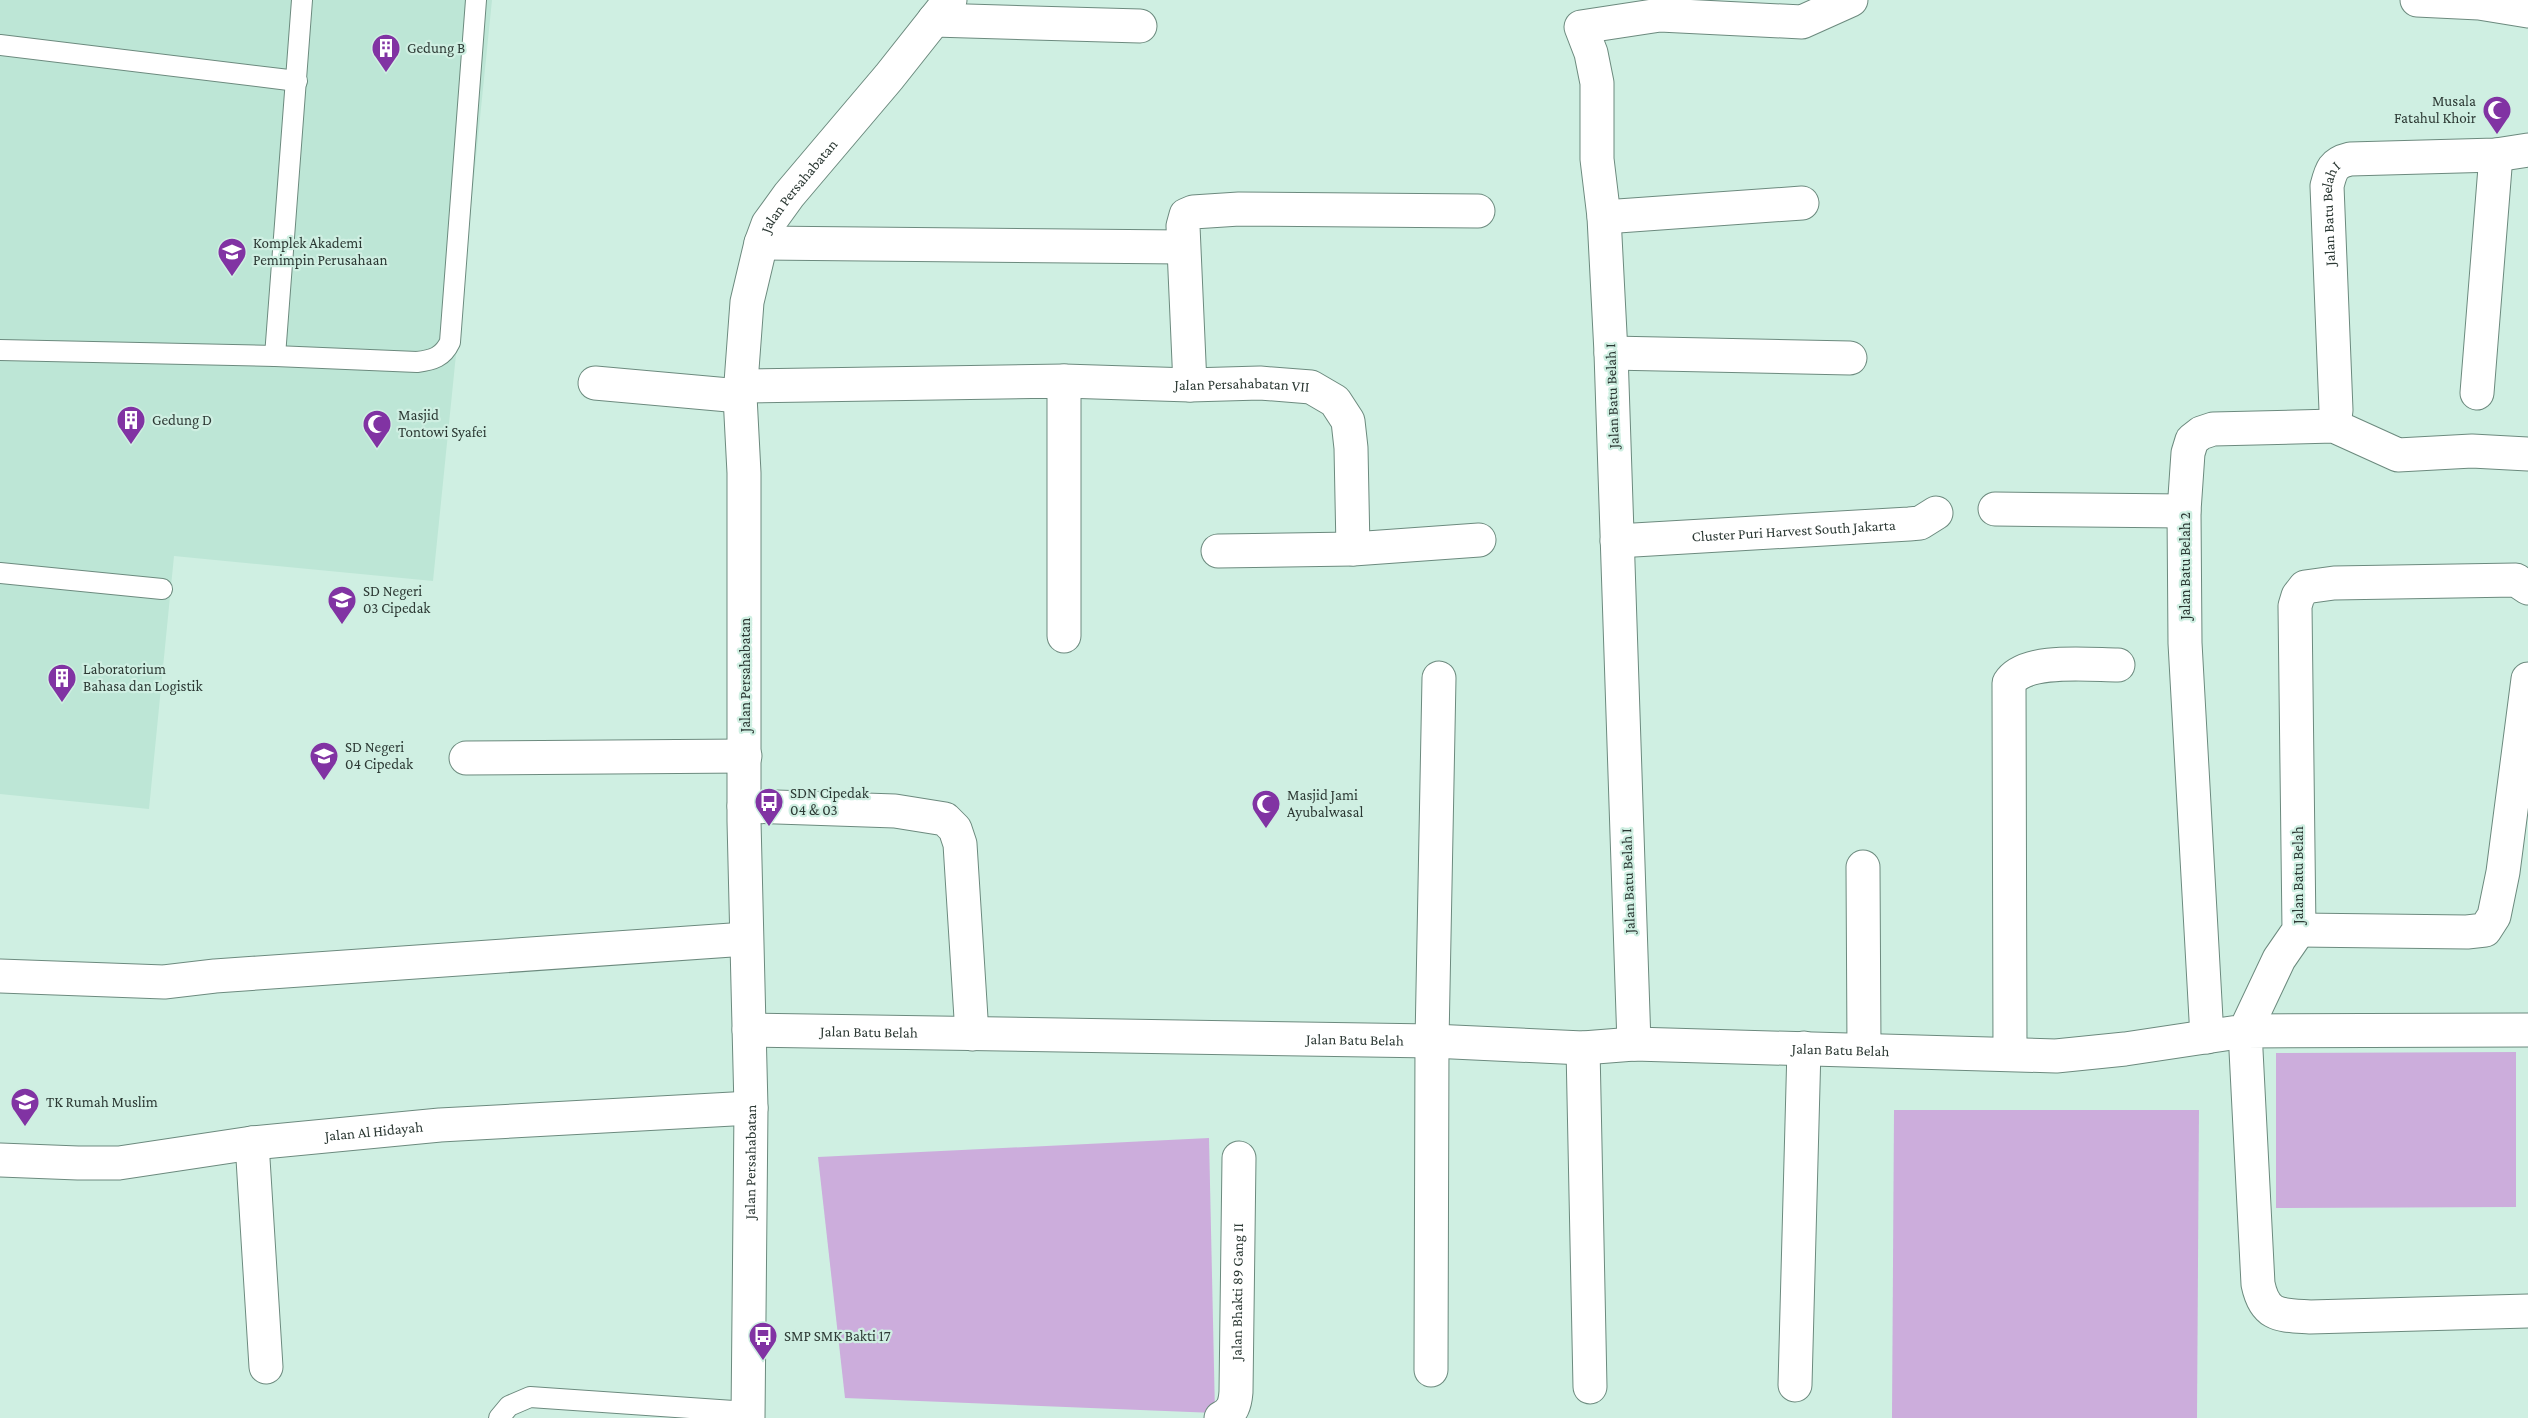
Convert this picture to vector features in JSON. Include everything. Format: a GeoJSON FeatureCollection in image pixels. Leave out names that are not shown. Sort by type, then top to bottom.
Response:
{"type":"FeatureCollection","features":[{"type":"Feature","properties":{"kind":"street","name":"Jalan Batu Belah I"},"geometry":{"type":"LineString","coordinates":[[1634,1044],[1633,540],[1611,353],[1604,217],[1597,159],[1597,82],[1591,53],[1581,27],[1660,15],[1802,22],[1851,0]]}},
{"type":"Feature","properties":{"kind":"street"},"geometry":{"type":"LineString","coordinates":[[2417,0],[2479,3],[2528,11]]}},
{"type":"Feature","properties":{"kind":"street"},"geometry":{"type":"LineString","coordinates":[[942,10],[1140,26]]}},
{"type":"Feature","properties":{"kind":"street","name":"Jalan Persahabatan"},"geometry":{"type":"LineString","coordinates":[[748,1415],[751,1108],[744,806],[744,473],[740,391],[747,302],[761,243],[768,224],[789,195],[889,77],[942,10]]}},
{"type":"Feature","properties":{"kind":"street","name":"Jalan Batu Belah I"},"geometry":{"type":"LineString","coordinates":[[2334,426],[2336,410],[2327,186],[2331,169],[2339,161],[2350,159],[2496,155],[2528,150]]}},
{"type":"Feature","properties":{"kind":"street"},"geometry":{"type":"LineString","coordinates":[[2477,393],[2496,155]]}},
{"type":"Feature","properties":{"kind":"street"},"geometry":{"type":"LineString","coordinates":[[1604,217],[1802,203]]}},
{"type":"Feature","properties":{"kind":"street"},"geometry":{"type":"LineString","coordinates":[[1190,385],[1183,247],[1186,215],[1193,212],[1239,209],[1478,211]]}},
{"type":"Feature","properties":{"kind":"street"},"geometry":{"type":"LineString","coordinates":[[761,243],[1183,247]]}},
{"type":"Feature","properties":{"kind":"street"},"geometry":{"type":"LineString","coordinates":[[1611,353],[1850,358]]}},
{"type":"Feature","properties":{"kind":"street"},"geometry":{"type":"LineString","coordinates":[[1064,381],[1064,636]]}},
{"type":"Feature","properties":{"kind":"street","name":"Jalan Persahabatan VII"},"geometry":{"type":"LineString","coordinates":[[595,383],[740,391],[1064,381],[1190,385],[1260,382],[1311,387],[1335,401],[1348,421],[1351,448],[1353,549]]}},
{"type":"Feature","properties":{"kind":"street","name":"Jalan Batu Belah 2"},"geometry":{"type":"LineString","coordinates":[[2207,1037],[2186,643],[2184,512],[2188,453],[2192,440],[2201,433],[2213,429],[2334,426],[2398,454],[2472,451],[2528,454]]}},
{"type":"Feature","properties":{"kind":"street"},"geometry":{"type":"LineString","coordinates":[[1995,509],[2184,512]]}},
{"type":"Feature","properties":{"kind":"street","name":"Cluster Puri Harvest South Jakarta"},"geometry":{"type":"LineString","coordinates":[[1633,540],[1909,524],[1920,523],[1936,513]]}},
{"type":"Feature","properties":{"kind":"street"},"geometry":{"type":"LineString","coordinates":[[1218,550],[1353,549],[1479,540]]}},
{"type":"Feature","properties":{"kind":"street","name":"Jalan Batu Belah"},"geometry":{"type":"LineString","coordinates":[[749,1030],[1432,1041],[1583,1048],[1634,1044],[2056,1056],[2245,1031],[2279,959],[2299,930],[2295,659],[2295,606],[2298,596],[2305,587],[2334,583],[2517,580],[2528,588]]}},
{"type":"Feature","properties":{"kind":"street"},"geometry":{"type":"LineString","coordinates":[[2010,1053],[2009,683],[2013,676],[2042,665],[2118,664]]}},
{"type":"Feature","properties":{"kind":"street"},"geometry":{"type":"LineString","coordinates":[[1431,1370],[1432,1041],[1439,678]]}},
{"type":"Feature","properties":{"kind":"street"},"geometry":{"type":"LineString","coordinates":[[2299,930],[2467,932],[2486,930],[2494,916],[2503,872],[2528,679]]}},
{"type":"Feature","properties":{"kind":"street"},"geometry":{"type":"LineString","coordinates":[[466,758],[745,756]]}},
{"type":"Feature","properties":{"kind":"street"},"geometry":{"type":"LineString","coordinates":[[744,806],[895,811],[945,819],[955,829],[960,844],[972,1034]]}},
{"type":"Feature","properties":{"kind":"street"},"geometry":{"type":"LineString","coordinates":[[1863,867],[1864,1049]]}},
{"type":"Feature","properties":{"kind":"street"},"geometry":{"type":"LineString","coordinates":[[0,976],[164,982],[227,975],[746,939]]}},
{"type":"Feature","properties":{"kind":"street"},"geometry":{"type":"LineString","coordinates":[[2528,1030],[2245,1031],[2258,1284],[2261,1298],[2268,1309],[2280,1315],[2310,1317],[2528,1311]]}},
{"type":"Feature","properties":{"kind":"street"},"geometry":{"type":"LineString","coordinates":[[1583,1048],[1590,1387]]}},
{"type":"Feature","properties":{"kind":"street"},"geometry":{"type":"LineString","coordinates":[[1795,1385],[1804,1048]]}},
{"type":"Feature","properties":{"kind":"street","name":"Jalan Al Hidayah"},"geometry":{"type":"LineString","coordinates":[[0,1160],[119,1162],[252,1143],[440,1125],[751,1108]]}},
{"type":"Feature","properties":{"kind":"street"},"geometry":{"type":"LineString","coordinates":[[252,1143],[267,1367]]}},
{"type":"Feature","properties":{"kind":"street","name":"Jalan Bhakti 89 Gang II"},"geometry":{"type":"LineString","coordinates":[[1221,1418],[1230,1414],[1235,1404],[1236,1392],[1239,1158]]}},
{"type":"Feature","properties":{"kind":"lane"},"geometry":{"type":"LineString","coordinates":[[274,356],[302,0]]}},
{"type":"Feature","properties":{"kind":"lane"},"geometry":{"type":"LineString","coordinates":[[0,350],[274,356],[417,362],[433,360],[445,352],[450,342],[476,0]]}},
{"type":"Feature","properties":{"kind":"lane"},"geometry":{"type":"LineString","coordinates":[[0,45],[297,81]]}},
{"type":"Feature","properties":{"kind":"lane"},"geometry":{"type":"LineString","coordinates":[[0,573],[162,589]]}},
{"type":"Feature","properties":{"kind":"lane"},"geometry":{"type":"LineString","coordinates":[[499,1418],[509,1406],[530,1397],[748,1415]]}},
{"type":"Feature","properties":{"kind":"shaded area","name":"Komplek Akademi Pemimpin Perusahaan"},"geometry":{"type":"Polygon","coordinates":[[[0,0],[492,0],[433,581],[174,556],[149,809],[0,794],[0,0]]]}},
{"type":"Feature","properties":{"kind":"shaded area"},"geometry":{"type":"Polygon","coordinates":[[[2516,1052],[2516,1207],[2276,1208],[2276,1053],[2516,1052]]]}},
{"type":"Feature","properties":{"kind":"shaded area"},"geometry":{"type":"Polygon","coordinates":[[[1894,1110],[2199,1110],[2197,1418],[1892,1418],[1894,1110]]]}},
{"type":"Feature","properties":{"kind":"shaded area"},"geometry":{"type":"Polygon","coordinates":[[[1209,1138],[1215,1413],[845,1398],[818,1157],[1209,1138]]]}},
{"type":"Feature","properties":{"kind":"place","name":"Gedung B"},"geometry":{"type":"Point","coordinates":[386,74]}},
{"type":"Feature","properties":{"kind":"place","name":"Musala Fatahul Khoir"},"geometry":{"type":"Point","coordinates":[2497,136]}},
{"type":"Feature","properties":{"kind":"place","name":"Komplek Akademi Pemimpin Perusahaan"},"geometry":{"type":"Point","coordinates":[232,278]}},
{"type":"Feature","properties":{"kind":"place","name":"Gedung D"},"geometry":{"type":"Point","coordinates":[131,446]}},
{"type":"Feature","properties":{"kind":"place","name":"Masjid Tontowi Syafei"},"geometry":{"type":"Point","coordinates":[377,450]}},
{"type":"Feature","properties":{"kind":"place","name":"SD Negeri 03 Cipedak"},"geometry":{"type":"Point","coordinates":[342,626]}},
{"type":"Feature","properties":{"kind":"place","name":"Laboratorium Bahasa dan Logistik"},"geometry":{"type":"Point","coordinates":[62,704]}},
{"type":"Feature","properties":{"kind":"place","name":"SD Negeri 04 Cipedak"},"geometry":{"type":"Point","coordinates":[324,782]}},
{"type":"Feature","properties":{"kind":"place","name":"SDN Cipedak 04 & 03"},"geometry":{"type":"Point","coordinates":[769,828]}},
{"type":"Feature","properties":{"kind":"place","name":"Masjid Jami Ayubalwasal"},"geometry":{"type":"Point","coordinates":[1266,830]}},
{"type":"Feature","properties":{"kind":"place","name":"TK Rumah Muslim"},"geometry":{"type":"Point","coordinates":[25,1128]}},
{"type":"Feature","properties":{"kind":"place","name":"SMP SMK Bakti 17"},"geometry":{"type":"Point","coordinates":[763,1362]}}]}
